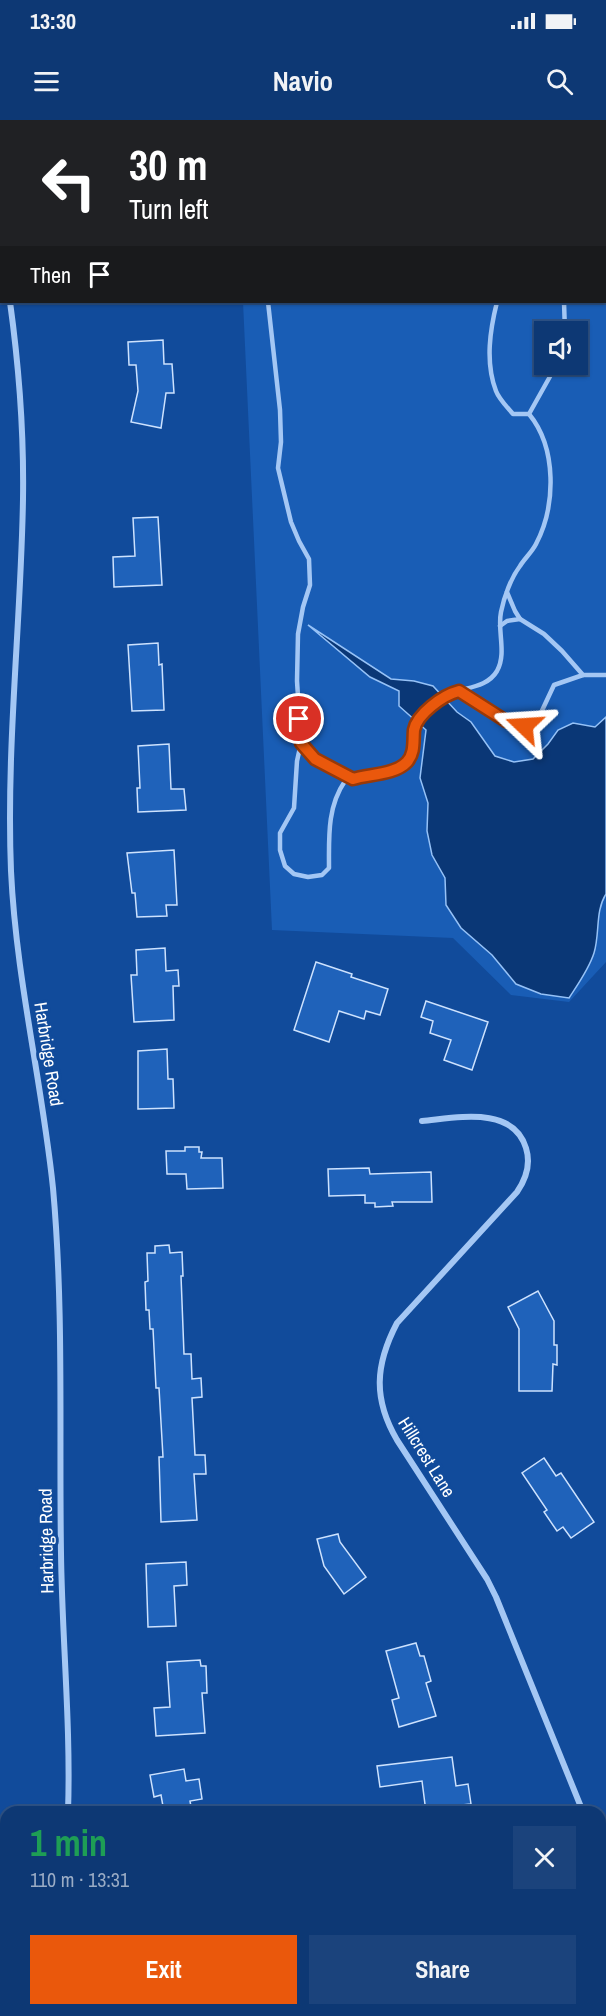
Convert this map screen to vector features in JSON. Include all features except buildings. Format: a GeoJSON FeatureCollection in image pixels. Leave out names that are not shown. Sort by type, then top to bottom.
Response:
{"type":"FeatureCollection","features":[{"type":"Feature","properties":{"kind":"street","name":"Harbridge Road"},"geometry":{"type":"LineString","coordinates":[[10,303],[22,422],[23,500],[9,830],[17,943],[44,1111],[58,1256],[62,1599],[68,1806]]}},
{"type":"Feature","properties":{"kind":"street","name":"Hillcrest Lane"},"geometry":{"type":"LineString","coordinates":[[422,1120],[482,1117],[499,1120],[520,1135],[527,1151],[528,1168],[517,1192],[397,1323],[385,1348],[381,1365],[380,1391],[383,1409],[388,1426],[487,1579],[496,1597],[581,1806]]}},
{"type":"Feature","properties":{"kind":"lane"},"geometry":{"type":"LineString","coordinates":[[268,303],[280,410],[281,442],[278,468],[291,522],[309,559],[310,585],[298,634],[297,681],[301,743],[297,761],[294,807],[280,833],[280,850],[285,866],[294,874],[308,877],[322,875],[329,868],[332,810],[345,781],[393,770],[406,763],[413,750],[415,728],[430,708],[447,694],[471,688],[486,681],[497,671],[502,655],[501,613],[507,592],[518,567],[535,546],[546,521],[550,494],[544,438],[530,414]]}},
{"type":"Feature","properties":{"kind":"lane"},"geometry":{"type":"LineString","coordinates":[[497,303],[490,333],[490,366],[496,392],[513,414],[530,414]]}},
{"type":"Feature","properties":{"kind":"lane"},"geometry":{"type":"LineString","coordinates":[[564,303],[565,321]]}},
{"type":"Feature","properties":{"kind":"lane"},"geometry":{"type":"LineString","coordinates":[[530,414],[551,375]]}},
{"type":"Feature","properties":{"kind":"lane"},"geometry":{"type":"LineString","coordinates":[[507,592],[520,619],[544,634],[584,675]]}},
{"type":"Feature","properties":{"kind":"lane"},"geometry":{"type":"LineString","coordinates":[[500,626],[507,621],[520,619]]}},
{"type":"Feature","properties":{"kind":"lane"},"geometry":{"type":"LineString","coordinates":[[459,691],[506,721],[524,726],[539,717],[554,685],[584,675],[606,675]]}},
{"type":"Feature","properties":{"kind":"lane"},"geometry":{"type":"LineString","coordinates":[[301,743],[315,759],[353,779]]}},
{"type":"Feature","properties":{"kind":"shaded area"},"geometry":{"type":"Polygon","coordinates":[[[243,303],[606,303],[606,962],[569,1002],[511,995],[453,938],[272,930],[243,303]]]}},
{"type":"Feature","properties":{"kind":"shaded area"},"geometry":{"type":"Polygon","coordinates":[[[308,625],[391,679],[414,681],[433,686],[457,712],[471,722],[495,756],[514,762],[533,759],[558,730],[573,723],[595,727],[606,717],[606,894],[600,908],[594,953],[569,998],[541,994],[516,984],[492,955],[461,928],[446,905],[445,878],[432,855],[427,831],[428,803],[420,778],[426,730],[399,706],[399,691],[370,677],[308,625]]]}},
{"type":"Feature","properties":{"kind":"route"},"geometry":{"type":"LineString","coordinates":[[299,719],[301,743],[315,759],[353,779],[393,770],[406,763],[413,750],[415,728],[430,708],[447,694],[459,691],[506,721],[524,726]]}}]}
